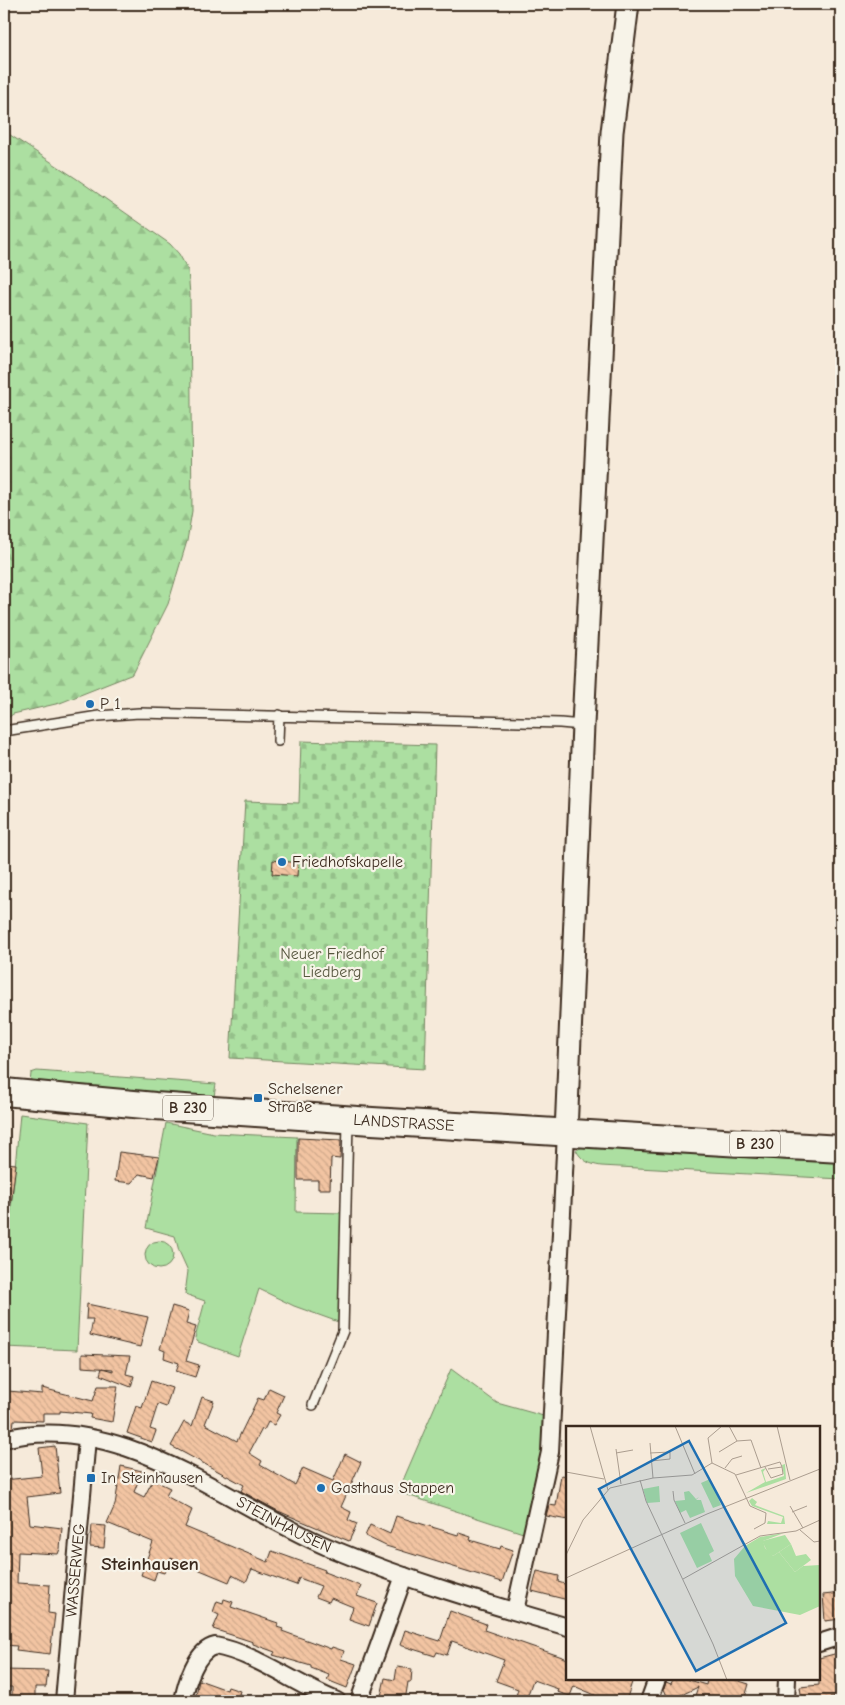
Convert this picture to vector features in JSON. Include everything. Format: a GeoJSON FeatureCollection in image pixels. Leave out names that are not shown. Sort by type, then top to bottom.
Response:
{"type":"FeatureCollection","features":[{"type":"Feature","properties":{"kind":"main road","name":"LANDSTRASSE"},"geometry":{"type":"LineString","coordinates":[[4,1092],[156,1106],[566,1133]]}},
{"type":"Feature","properties":{"kind":"main road","name":"B 230"},"geometry":{"type":"LineString","coordinates":[[566,1133],[841,1149]]}},
{"type":"Feature","properties":{"kind":"street"},"geometry":{"type":"LineString","coordinates":[[515,1611],[550,1452],[612,132],[628,4]]}},
{"type":"Feature","properties":{"kind":"street","name":"STEINHAUSEN"},"geometry":{"type":"LineString","coordinates":[[4,1439],[31,1432],[48,1432],[87,1438],[135,1451],[168,1464],[309,1538],[404,1576],[566,1626]]}},
{"type":"Feature","properties":{"kind":"street","name":"WASSERWEG"},"geometry":{"type":"LineString","coordinates":[[64,1701],[87,1438]]}},
{"type":"Feature","properties":{"kind":"street"},"geometry":{"type":"LineString","coordinates":[[359,1701],[404,1576]]}},
{"type":"Feature","properties":{"kind":"street"},"geometry":{"type":"LineString","coordinates":[[820,1643],[841,1636]]}},
{"type":"Feature","properties":{"kind":"street"},"geometry":{"type":"LineString","coordinates":[[183,1701],[200,1657],[206,1649],[215,1646],[270,1667],[310,1691],[337,1701]]}},
{"type":"Feature","properties":{"kind":"street"},"geometry":{"type":"LineString","coordinates":[[649,1701],[657,1680]]}},
{"type":"Feature","properties":{"kind":"street"},"geometry":{"type":"LineString","coordinates":[[786,1701],[787,1680]]}},
{"type":"Feature","properties":{"kind":"lane"},"geometry":{"type":"LineString","coordinates":[[4,731],[128,713],[560,722],[583,725]]}},
{"type":"Feature","properties":{"kind":"lane"},"geometry":{"type":"LineString","coordinates":[[278,741],[279,716]]}},
{"type":"Feature","properties":{"kind":"lane"},"geometry":{"type":"LineString","coordinates":[[313,1405],[343,1331],[348,1119]]}},
{"type":"Feature","properties":{"kind":"green space"},"geometry":{"type":"Polygon","coordinates":[[[4,131],[170,244],[179,254],[188,270],[190,295],[192,511],[187,541],[168,604],[133,674],[60,703],[13,714],[4,721],[4,131]]]}},
{"type":"Feature","properties":{"kind":"green space","name":"Neuer Friedhof Liedberg"},"geometry":{"type":"Polygon","coordinates":[[[301,741],[435,745],[425,1069],[230,1058],[245,801],[299,803],[301,741]]]}},
{"type":"Feature","properties":{"kind":"green space"},"geometry":{"type":"Polygon","coordinates":[[[37,1071],[216,1084],[213,1103],[30,1084],[31,1073],[37,1071]]]}},
{"type":"Feature","properties":{"kind":"green space"},"geometry":{"type":"Polygon","coordinates":[[[20,1114],[88,1123],[77,1350],[4,1347],[4,1284],[20,1114]]]}},
{"type":"Feature","properties":{"kind":"green space"},"geometry":{"type":"Polygon","coordinates":[[[166,1123],[214,1133],[297,1137],[296,1212],[344,1213],[341,1323],[294,1306],[259,1289],[238,1356],[198,1342],[195,1338],[205,1301],[185,1294],[188,1271],[175,1236],[146,1228],[166,1123]]]}},
{"type":"Feature","properties":{"kind":"green space"},"geometry":{"type":"Polygon","coordinates":[[[585,1146],[703,1152],[798,1161],[841,1160],[841,1179],[601,1166],[589,1163],[581,1157],[576,1150],[585,1146]]]}},
{"type":"Feature","properties":{"kind":"green space"},"geometry":{"type":"Polygon","coordinates":[[[159,1241],[169,1245],[173,1255],[169,1265],[159,1269],[149,1265],[145,1255],[149,1245],[159,1241]]]}},
{"type":"Feature","properties":{"kind":"green space"},"geometry":{"type":"Polygon","coordinates":[[[451,1369],[497,1403],[547,1417],[544,1459],[526,1534],[398,1492],[451,1369]]]}},
{"type":"Feature","properties":{"kind":"building","name":"Friedhofskapelle"},"geometry":{"type":"Polygon","coordinates":[[[273,860],[298,863],[297,876],[272,874],[273,860]]]}},
{"type":"Feature","properties":{"kind":"building"},"geometry":{"type":"Polygon","coordinates":[[[298,1138],[341,1140],[340,1159],[331,1158],[330,1189],[318,1189],[318,1180],[298,1180],[298,1138]]]}},
{"type":"Feature","properties":{"kind":"building"},"geometry":{"type":"Polygon","coordinates":[[[119,1152],[159,1157],[154,1177],[139,1174],[131,1183],[115,1181],[119,1152]]]}},
{"type":"Feature","properties":{"kind":"building"},"geometry":{"type":"Polygon","coordinates":[[[4,1163],[16,1164],[11,1203],[4,1202],[4,1163]]]}},
{"type":"Feature","properties":{"kind":"building"},"geometry":{"type":"Polygon","coordinates":[[[87,1304],[148,1317],[140,1347],[90,1335],[93,1319],[86,1319],[87,1304]]]}},
{"type":"Feature","properties":{"kind":"building"},"geometry":{"type":"Polygon","coordinates":[[[172,1306],[189,1311],[186,1324],[196,1327],[186,1361],[199,1365],[195,1377],[176,1371],[179,1363],[164,1358],[165,1351],[160,1349],[172,1306]]]}},
{"type":"Feature","properties":{"kind":"building"},"geometry":{"type":"Polygon","coordinates":[[[82,1354],[130,1356],[126,1374],[134,1376],[131,1387],[100,1375],[102,1368],[82,1367],[82,1354]]]}},
{"type":"Feature","properties":{"kind":"building"},"geometry":{"type":"Polygon","coordinates":[[[151,1381],[172,1388],[166,1407],[158,1404],[150,1429],[156,1431],[152,1442],[127,1433],[136,1406],[142,1408],[151,1381]]]}},
{"type":"Feature","properties":{"kind":"building"},"geometry":{"type":"Polygon","coordinates":[[[98,1386],[118,1386],[112,1422],[90,1418],[91,1414],[60,1411],[60,1413],[43,1413],[43,1421],[14,1420],[13,1428],[4,1429],[4,1395],[8,1395],[8,1391],[42,1394],[42,1388],[93,1401],[98,1386]]]}},
{"type":"Feature","properties":{"kind":"building"},"geometry":{"type":"Polygon","coordinates":[[[269,1388],[284,1395],[276,1413],[280,1415],[274,1425],[268,1422],[264,1430],[262,1429],[249,1453],[262,1461],[260,1465],[295,1485],[303,1468],[333,1481],[345,1454],[361,1462],[341,1507],[351,1512],[348,1520],[357,1524],[349,1541],[278,1511],[241,1491],[244,1485],[171,1446],[184,1422],[192,1426],[202,1397],[214,1401],[205,1424],[237,1441],[258,1398],[264,1400],[269,1388]]]}},
{"type":"Feature","properties":{"kind":"building"},"geometry":{"type":"Polygon","coordinates":[[[55,1446],[60,1493],[27,1497],[30,1524],[62,1528],[60,1549],[58,1554],[18,1552],[17,1583],[50,1585],[48,1613],[55,1614],[50,1654],[16,1650],[17,1646],[4,1645],[4,1480],[42,1476],[39,1448],[55,1446]]]}},
{"type":"Feature","properties":{"kind":"building"},"geometry":{"type":"Polygon","coordinates":[[[121,1466],[142,1471],[134,1492],[144,1497],[153,1480],[170,1488],[166,1496],[192,1510],[185,1527],[268,1562],[272,1551],[325,1570],[324,1572],[361,1586],[357,1596],[377,1603],[369,1626],[349,1619],[353,1607],[331,1598],[329,1602],[316,1597],[321,1586],[299,1578],[296,1585],[252,1569],[246,1582],[232,1575],[229,1582],[171,1558],[164,1573],[157,1571],[154,1580],[141,1575],[153,1542],[107,1523],[115,1505],[121,1466]]]}},
{"type":"Feature","properties":{"kind":"building"},"geometry":{"type":"Polygon","coordinates":[[[561,1475],[566,1476],[566,1520],[546,1516],[549,1505],[556,1506],[561,1475]]]}},
{"type":"Feature","properties":{"kind":"building"},"geometry":{"type":"Polygon","coordinates":[[[396,1516],[458,1535],[459,1533],[471,1537],[470,1540],[500,1549],[501,1546],[513,1550],[502,1582],[386,1546],[365,1536],[370,1525],[390,1534],[396,1516]]]}},
{"type":"Feature","properties":{"kind":"building"},"geometry":{"type":"Polygon","coordinates":[[[92,1525],[106,1526],[104,1548],[90,1547],[92,1525]]]}},
{"type":"Feature","properties":{"kind":"building"},"geometry":{"type":"Polygon","coordinates":[[[537,1571],[559,1576],[558,1582],[566,1584],[566,1600],[532,1591],[537,1571]]]}},
{"type":"Feature","properties":{"kind":"building"},"geometry":{"type":"Polygon","coordinates":[[[841,1593],[841,1619],[825,1621],[823,1595],[841,1593]]]}},
{"type":"Feature","properties":{"kind":"building"},"geometry":{"type":"Polygon","coordinates":[[[224,1599],[233,1602],[231,1607],[278,1623],[277,1627],[283,1629],[282,1631],[331,1649],[332,1647],[344,1651],[341,1659],[356,1664],[347,1688],[327,1680],[329,1675],[311,1668],[311,1666],[273,1655],[275,1652],[253,1644],[253,1642],[213,1629],[219,1615],[213,1612],[217,1601],[223,1603],[224,1599]]]}},
{"type":"Feature","properties":{"kind":"building"},"geometry":{"type":"Polygon","coordinates":[[[450,1611],[486,1624],[484,1630],[566,1658],[566,1680],[633,1680],[626,1701],[595,1701],[595,1695],[574,1686],[570,1696],[557,1692],[558,1689],[533,1680],[526,1700],[516,1696],[518,1689],[496,1681],[504,1660],[452,1641],[447,1655],[437,1652],[435,1656],[400,1645],[405,1630],[440,1641],[450,1611]]]}},
{"type":"Feature","properties":{"kind":"building"},"geometry":{"type":"Polygon","coordinates":[[[838,1653],[839,1658],[841,1658],[841,1696],[830,1697],[831,1701],[802,1701],[800,1687],[819,1685],[820,1658],[838,1653]]]}},
{"type":"Feature","properties":{"kind":"building"},"geometry":{"type":"Polygon","coordinates":[[[397,1667],[412,1669],[411,1682],[408,1682],[405,1701],[380,1701],[385,1678],[395,1680],[397,1667]]]}},
{"type":"Feature","properties":{"kind":"building"},"geometry":{"type":"Polygon","coordinates":[[[4,1670],[48,1671],[46,1687],[35,1687],[35,1701],[12,1701],[12,1687],[4,1687],[4,1670]]]}},
{"type":"Feature","properties":{"kind":"building"},"geometry":{"type":"Polygon","coordinates":[[[199,1680],[227,1690],[228,1687],[240,1691],[239,1694],[255,1701],[195,1701],[199,1680]]]}},
{"type":"Feature","properties":{"kind":"building"},"geometry":{"type":"Polygon","coordinates":[[[673,1680],[689,1680],[706,1685],[707,1680],[736,1680],[749,1684],[744,1701],[693,1701],[698,1687],[669,1701],[664,1689],[666,1682],[671,1684],[673,1680]]]}},
{"type":"Feature","properties":{"kind":"place","name":"P 1"},"geometry":{"type":"Point","coordinates":[90,704]}},
{"type":"Feature","properties":{"kind":"place","name":"Friedhofskapelle"},"geometry":{"type":"Point","coordinates":[282,862]}},
{"type":"Feature","properties":{"kind":"place","name":"Schelsener Straße"},"geometry":{"type":"Point","coordinates":[258,1098]}},
{"type":"Feature","properties":{"kind":"place","name":"In Steinhausen"},"geometry":{"type":"Point","coordinates":[91,1478]}},
{"type":"Feature","properties":{"kind":"place","name":"Gasthaus Stappen"},"geometry":{"type":"Point","coordinates":[321,1488]}},
{"type":"Feature","properties":{"kind":"district","name":"Steinhausen"},"geometry":{"type":"Point","coordinates":[150,1564]}}]}
